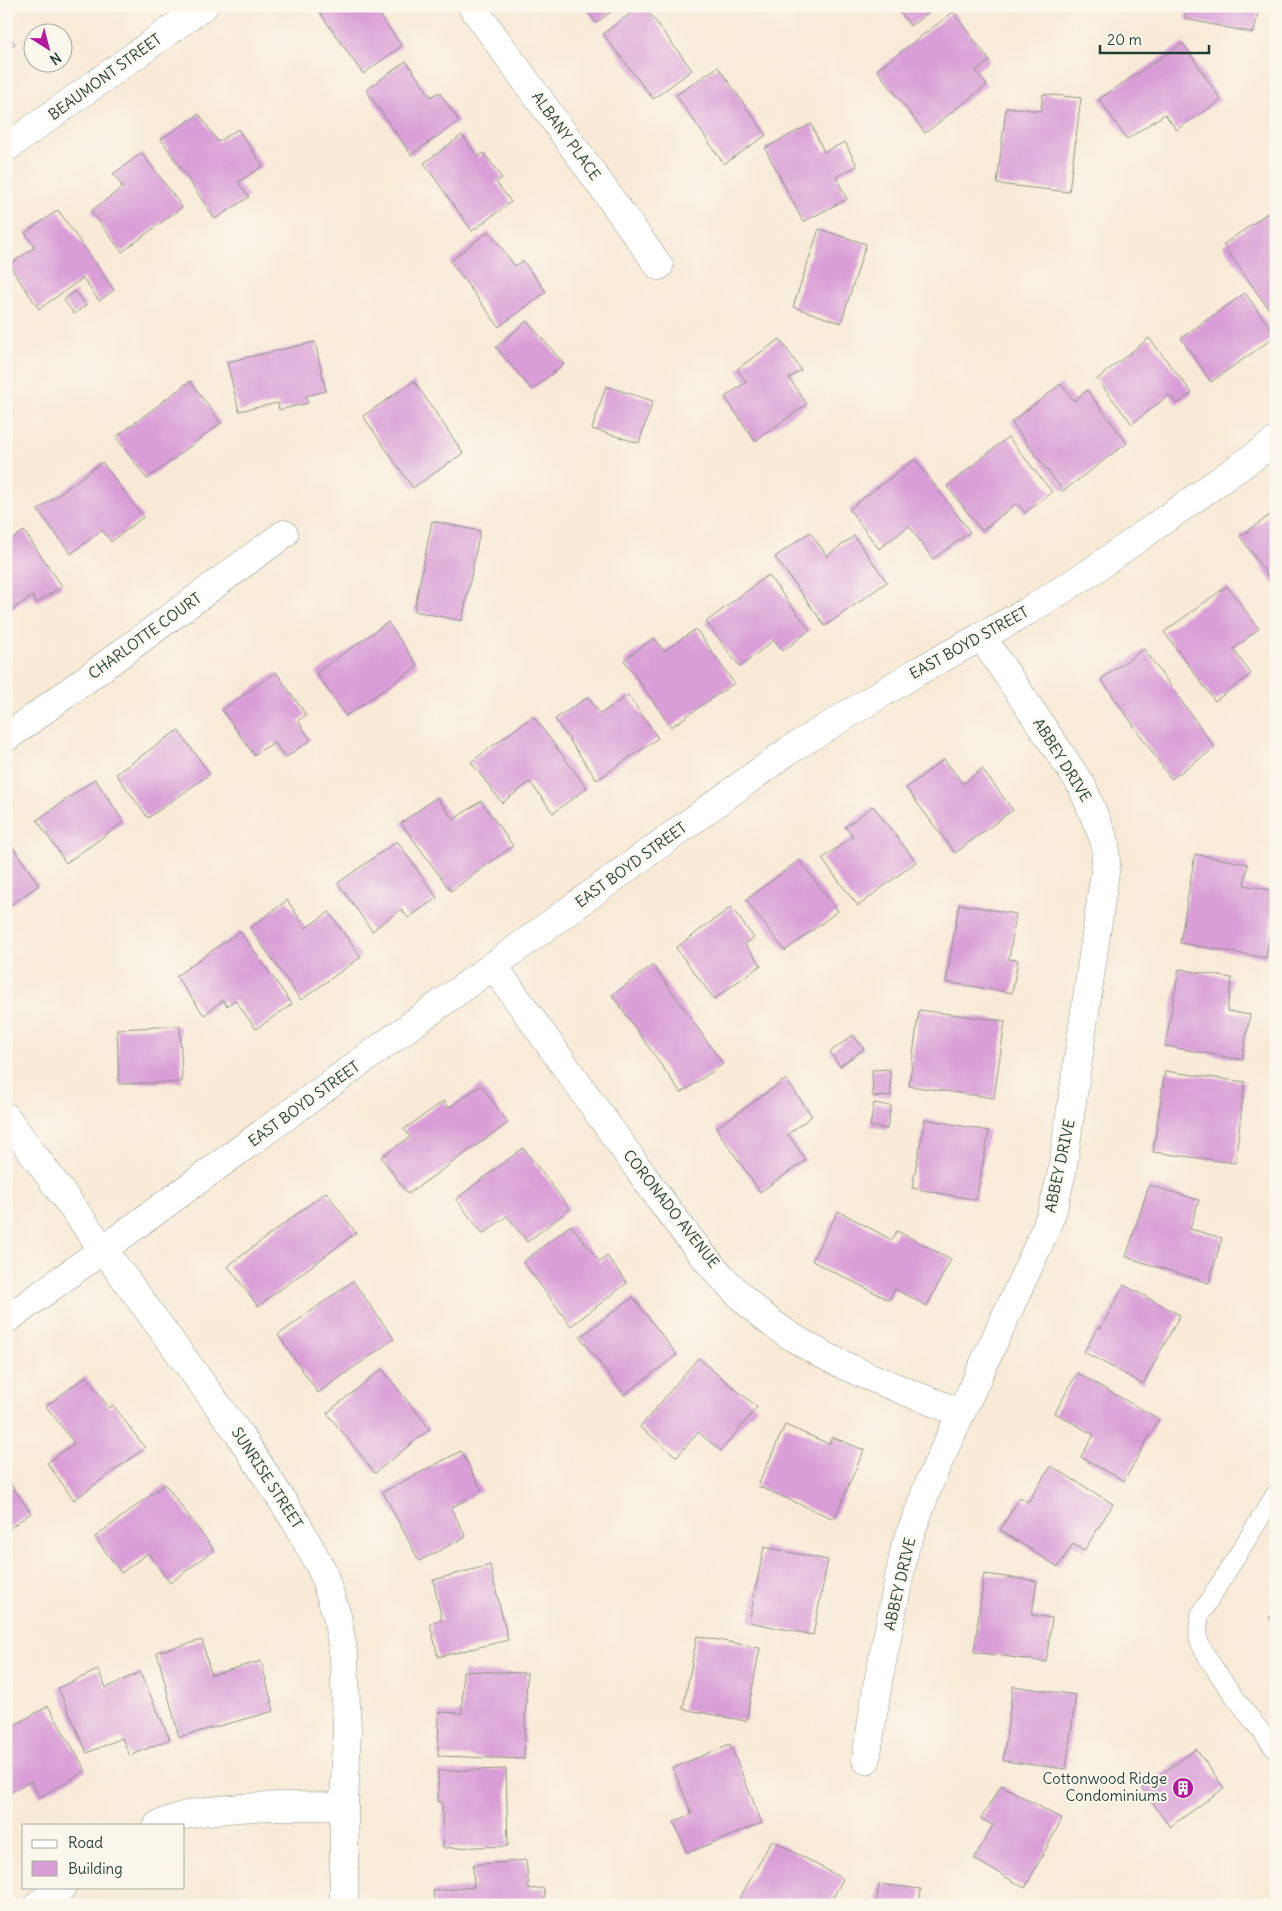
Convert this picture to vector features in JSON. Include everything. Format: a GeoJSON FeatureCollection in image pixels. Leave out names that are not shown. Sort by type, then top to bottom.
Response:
{"type":"FeatureCollection","features":[{"type":"Feature","properties":{"kind":"street","name":"BEAUMONT STREET"},"geometry":{"type":"LineString","coordinates":[[6,148],[204,6]]}},
{"type":"Feature","properties":{"kind":"street","name":"ALBANY PLACE"},"geometry":{"type":"LineString","coordinates":[[472,6],[659,266]]}},
{"type":"Feature","properties":{"kind":"street","name":"EAST BOYD STREET"},"geometry":{"type":"LineString","coordinates":[[6,1320],[788,751],[858,707],[1028,611],[1089,573],[1276,440]]}},
{"type":"Feature","properties":{"kind":"street","name":"CHARLOTTE COURT"},"geometry":{"type":"LineString","coordinates":[[6,738],[284,534]]}},
{"type":"Feature","properties":{"kind":"street","name":"ABBEY DRIVE"},"geometry":{"type":"LineString","coordinates":[[866,1760],[878,1682],[905,1548],[932,1476],[988,1357],[1052,1213],[1062,1172],[1106,865],[1105,842],[1082,786],[981,636]]}},
{"type":"Feature","properties":{"kind":"street","name":"CORONADO AVENUE"},"geometry":{"type":"LineString","coordinates":[[493,965],[654,1190],[704,1256],[748,1301],[788,1334],[823,1355],[961,1413]]}},
{"type":"Feature","properties":{"kind":"street","name":"SUNRISE STREET"},"geometry":{"type":"LineString","coordinates":[[6,1117],[239,1434],[296,1522],[322,1570],[337,1616],[344,1657],[347,1730],[344,1807],[344,1905]]}},
{"type":"Feature","properties":{"kind":"street"},"geometry":{"type":"LineString","coordinates":[[161,1824],[193,1814],[247,1808],[293,1805],[344,1807]]}},
{"type":"Feature","properties":{"kind":"street"},"geometry":{"type":"LineString","coordinates":[[38,1905],[61,1888]]}},
{"type":"Feature","properties":{"kind":"lane"},"geometry":{"type":"LineString","coordinates":[[1276,1493],[1200,1615],[1198,1638],[1202,1648],[1226,1684],[1276,1751]]}},
{"type":"Feature","properties":{"kind":"building"},"geometry":{"type":"Polygon","coordinates":[[[315,6],[383,6],[387,12],[381,17],[402,46],[363,74],[315,6]]]}},
{"type":"Feature","properties":{"kind":"building"},"geometry":{"type":"Polygon","coordinates":[[[584,6],[619,6],[596,23],[584,6]]]}},
{"type":"Feature","properties":{"kind":"building"},"geometry":{"type":"Polygon","coordinates":[[[640,6],[644,6],[692,70],[653,99],[603,34],[640,6]]]}},
{"type":"Feature","properties":{"kind":"building"},"geometry":{"type":"Polygon","coordinates":[[[896,6],[938,6],[910,26],[896,6]]]}},
{"type":"Feature","properties":{"kind":"building"},"geometry":{"type":"Polygon","coordinates":[[[1187,6],[1259,6],[1254,33],[1185,19],[1187,6]]]}},
{"type":"Feature","properties":{"kind":"building"},"geometry":{"type":"Polygon","coordinates":[[[953,12],[990,61],[976,71],[987,85],[925,133],[877,70],[953,12]]]}},
{"type":"Feature","properties":{"kind":"building"},"geometry":{"type":"Polygon","coordinates":[[[6,31],[15,44],[6,50],[6,31]]]}},
{"type":"Feature","properties":{"kind":"building"},"geometry":{"type":"Polygon","coordinates":[[[1183,43],[1221,100],[1176,130],[1165,114],[1127,139],[1099,99],[1183,43]]]}},
{"type":"Feature","properties":{"kind":"building"},"geometry":{"type":"Polygon","coordinates":[[[406,61],[431,97],[439,92],[459,121],[411,155],[366,90],[406,61]]]}},
{"type":"Feature","properties":{"kind":"building"},"geometry":{"type":"Polygon","coordinates":[[[718,67],[766,135],[724,164],[676,95],[718,67]]]}},
{"type":"Feature","properties":{"kind":"building"},"geometry":{"type":"Polygon","coordinates":[[[1043,94],[1081,98],[1069,192],[997,184],[1006,107],[1041,111],[1043,94]]]}},
{"type":"Feature","properties":{"kind":"building"},"geometry":{"type":"Polygon","coordinates":[[[199,114],[218,142],[238,129],[263,166],[238,182],[249,197],[215,219],[161,139],[199,114]]]}},
{"type":"Feature","properties":{"kind":"building"},"geometry":{"type":"Polygon","coordinates":[[[811,124],[824,152],[845,142],[857,166],[836,177],[847,199],[803,222],[765,148],[811,124]]]}},
{"type":"Feature","properties":{"kind":"building"},"geometry":{"type":"Polygon","coordinates":[[[462,135],[478,157],[484,153],[502,178],[496,182],[511,202],[472,231],[424,163],[462,135]]]}},
{"type":"Feature","properties":{"kind":"building"},"geometry":{"type":"Polygon","coordinates":[[[142,153],[182,207],[122,252],[91,211],[123,187],[113,174],[142,153]]]}},
{"type":"Feature","properties":{"kind":"building"},"geometry":{"type":"Polygon","coordinates":[[[58,210],[114,290],[99,301],[83,278],[39,309],[9,265],[35,247],[25,233],[58,210]]]}},
{"type":"Feature","properties":{"kind":"building"},"geometry":{"type":"Polygon","coordinates":[[[1269,212],[1276,222],[1276,319],[1223,245],[1269,212]]]}},
{"type":"Feature","properties":{"kind":"building"},"geometry":{"type":"Polygon","coordinates":[[[819,229],[866,244],[841,323],[793,307],[819,229]]]}},
{"type":"Feature","properties":{"kind":"building"},"geometry":{"type":"Polygon","coordinates":[[[489,231],[515,266],[523,261],[546,292],[499,327],[450,261],[489,231]]]}},
{"type":"Feature","properties":{"kind":"building"},"geometry":{"type":"Polygon","coordinates":[[[75,291],[86,305],[74,314],[64,300],[75,291]]]}},
{"type":"Feature","properties":{"kind":"building"},"geometry":{"type":"Polygon","coordinates":[[[1245,293],[1276,336],[1211,382],[1181,338],[1245,293]]]}},
{"type":"Feature","properties":{"kind":"building"},"geometry":{"type":"Polygon","coordinates":[[[527,321],[564,364],[532,390],[496,347],[527,321]]]}},
{"type":"Feature","properties":{"kind":"building"},"geometry":{"type":"Polygon","coordinates":[[[1149,338],[1192,393],[1177,404],[1169,395],[1132,424],[1097,379],[1149,338]]]}},
{"type":"Feature","properties":{"kind":"building"},"geometry":{"type":"Polygon","coordinates":[[[780,339],[801,370],[789,378],[807,404],[755,441],[725,397],[746,382],[737,369],[780,339]]]}},
{"type":"Feature","properties":{"kind":"building"},"geometry":{"type":"Polygon","coordinates":[[[315,342],[326,391],[306,396],[308,403],[279,410],[278,403],[239,411],[227,362],[315,342]]]}},
{"type":"Feature","properties":{"kind":"building"},"geometry":{"type":"Polygon","coordinates":[[[190,381],[221,423],[147,479],[116,437],[190,381]]]}},
{"type":"Feature","properties":{"kind":"building"},"geometry":{"type":"Polygon","coordinates":[[[414,381],[463,453],[413,488],[363,416],[414,381]]]}},
{"type":"Feature","properties":{"kind":"building"},"geometry":{"type":"Polygon","coordinates":[[[1061,384],[1074,401],[1087,390],[1127,443],[1063,491],[1011,422],[1061,384]]]}},
{"type":"Feature","properties":{"kind":"building"},"geometry":{"type":"Polygon","coordinates":[[[606,386],[653,401],[639,443],[592,429],[606,386]]]}},
{"type":"Feature","properties":{"kind":"building"},"geometry":{"type":"Polygon","coordinates":[[[1008,437],[1052,492],[1025,513],[1017,503],[982,531],[947,486],[1008,437]]]}},
{"type":"Feature","properties":{"kind":"building"},"geometry":{"type":"Polygon","coordinates":[[[915,459],[970,532],[933,559],[909,526],[879,549],[849,509],[915,459]]]}},
{"type":"Feature","properties":{"kind":"building"},"geometry":{"type":"Polygon","coordinates":[[[102,462],[143,517],[111,542],[102,530],[71,554],[38,510],[102,462]]]}},
{"type":"Feature","properties":{"kind":"building"},"geometry":{"type":"Polygon","coordinates":[[[1276,511],[1276,588],[1240,536],[1276,511]]]}},
{"type":"Feature","properties":{"kind":"building"},"geometry":{"type":"Polygon","coordinates":[[[432,521],[480,531],[462,621],[414,611],[432,521]]]}},
{"type":"Feature","properties":{"kind":"building"},"geometry":{"type":"Polygon","coordinates":[[[24,531],[62,586],[37,603],[32,596],[6,614],[6,543],[24,531]]]}},
{"type":"Feature","properties":{"kind":"building"},"geometry":{"type":"Polygon","coordinates":[[[810,532],[827,556],[854,536],[887,582],[825,626],[775,557],[810,532]]]}},
{"type":"Feature","properties":{"kind":"building"},"geometry":{"type":"Polygon","coordinates":[[[768,575],[810,630],[783,651],[774,640],[740,667],[706,622],[768,575]]]}},
{"type":"Feature","properties":{"kind":"building"},"geometry":{"type":"Polygon","coordinates":[[[1227,586],[1259,629],[1233,649],[1251,674],[1215,701],[1164,632],[1227,586]]]}},
{"type":"Feature","properties":{"kind":"building"},"geometry":{"type":"Polygon","coordinates":[[[388,622],[418,666],[346,716],[316,673],[388,622]]]}},
{"type":"Feature","properties":{"kind":"building"},"geometry":{"type":"Polygon","coordinates":[[[696,629],[734,683],[671,727],[624,660],[654,638],[664,651],[696,629]]]}},
{"type":"Feature","properties":{"kind":"building"},"geometry":{"type":"Polygon","coordinates":[[[1144,649],[1215,748],[1171,779],[1101,679],[1144,649]]]}},
{"type":"Feature","properties":{"kind":"building"},"geometry":{"type":"Polygon","coordinates":[[[276,672],[306,715],[298,721],[311,740],[285,758],[274,742],[254,755],[222,710],[276,672]]]}},
{"type":"Feature","properties":{"kind":"building"},"geometry":{"type":"Polygon","coordinates":[[[628,695],[658,738],[597,780],[555,719],[588,697],[600,714],[628,695]]]}},
{"type":"Feature","properties":{"kind":"building"},"geometry":{"type":"Polygon","coordinates":[[[533,716],[587,788],[553,813],[530,782],[502,803],[471,762],[533,716]]]}},
{"type":"Feature","properties":{"kind":"building"},"geometry":{"type":"Polygon","coordinates":[[[178,730],[210,774],[148,818],[116,774],[178,730]]]}},
{"type":"Feature","properties":{"kind":"building"},"geometry":{"type":"Polygon","coordinates":[[[944,759],[963,784],[982,769],[1013,810],[955,853],[906,788],[944,759]]]}},
{"type":"Feature","properties":{"kind":"building"},"geometry":{"type":"Polygon","coordinates":[[[95,779],[124,822],[66,863],[37,820],[95,779]]]}},
{"type":"Feature","properties":{"kind":"building"},"geometry":{"type":"Polygon","coordinates":[[[437,797],[453,820],[481,801],[513,846],[451,891],[401,823],[437,797]]]}},
{"type":"Feature","properties":{"kind":"building"},"geometry":{"type":"Polygon","coordinates":[[[873,806],[916,862],[858,906],[822,859],[853,836],[845,827],[873,806]]]}},
{"type":"Feature","properties":{"kind":"building"},"geometry":{"type":"Polygon","coordinates":[[[397,841],[437,898],[408,918],[401,909],[372,931],[338,883],[397,841]]]}},
{"type":"Feature","properties":{"kind":"building"},"geometry":{"type":"Polygon","coordinates":[[[9,842],[39,885],[6,908],[6,843],[9,842]]]}},
{"type":"Feature","properties":{"kind":"building"},"geometry":{"type":"Polygon","coordinates":[[[1195,854],[1248,864],[1244,885],[1276,891],[1266,958],[1180,943],[1195,854]]]}},
{"type":"Feature","properties":{"kind":"building"},"geometry":{"type":"Polygon","coordinates":[[[799,860],[838,911],[785,951],[746,900],[799,860]]]}},
{"type":"Feature","properties":{"kind":"building"},"geometry":{"type":"Polygon","coordinates":[[[287,900],[306,928],[329,912],[361,957],[301,1000],[250,928],[287,900]]]}},
{"type":"Feature","properties":{"kind":"building"},"geometry":{"type":"Polygon","coordinates":[[[959,904],[1016,914],[1009,959],[1018,960],[1012,993],[946,982],[959,904]]]}},
{"type":"Feature","properties":{"kind":"building"},"geometry":{"type":"Polygon","coordinates":[[[731,907],[754,938],[745,944],[761,965],[714,999],[676,948],[731,907]]]}},
{"type":"Feature","properties":{"kind":"building"},"geometry":{"type":"Polygon","coordinates":[[[240,931],[292,1004],[256,1029],[235,1000],[227,1006],[223,1000],[204,1015],[176,976],[240,931]]]}},
{"type":"Feature","properties":{"kind":"building"},"geometry":{"type":"Polygon","coordinates":[[[653,965],[723,1064],[681,1093],[612,995],[653,965]]]}},
{"type":"Feature","properties":{"kind":"building"},"geometry":{"type":"Polygon","coordinates":[[[1179,969],[1232,978],[1227,1011],[1250,1015],[1242,1060],[1165,1046],[1179,969]]]}},
{"type":"Feature","properties":{"kind":"building"},"geometry":{"type":"Polygon","coordinates":[[[919,1010],[1005,1021],[994,1098],[909,1086],[919,1010]]]}},
{"type":"Feature","properties":{"kind":"building"},"geometry":{"type":"Polygon","coordinates":[[[180,1026],[182,1082],[119,1084],[117,1029],[180,1026]]]}},
{"type":"Feature","properties":{"kind":"building"},"geometry":{"type":"Polygon","coordinates":[[[853,1035],[864,1049],[840,1066],[830,1052],[853,1035]]]}},
{"type":"Feature","properties":{"kind":"building"},"geometry":{"type":"Polygon","coordinates":[[[890,1069],[891,1096],[873,1097],[872,1070],[890,1069]]]}},
{"type":"Feature","properties":{"kind":"building"},"geometry":{"type":"Polygon","coordinates":[[[1165,1071],[1245,1082],[1235,1163],[1153,1152],[1165,1071]]]}},
{"type":"Feature","properties":{"kind":"building"},"geometry":{"type":"Polygon","coordinates":[[[786,1079],[812,1116],[788,1134],[806,1160],[760,1192],[716,1128],[786,1079]]]}},
{"type":"Feature","properties":{"kind":"building"},"geometry":{"type":"Polygon","coordinates":[[[481,1085],[508,1123],[408,1194],[381,1157],[410,1137],[404,1129],[444,1101],[448,1108],[481,1085]]]}},
{"type":"Feature","properties":{"kind":"building"},"geometry":{"type":"Polygon","coordinates":[[[874,1103],[891,1106],[887,1129],[870,1126],[874,1103]]]}},
{"type":"Feature","properties":{"kind":"building"},"geometry":{"type":"Polygon","coordinates":[[[925,1119],[989,1131],[976,1200],[912,1188],[925,1119]]]}},
{"type":"Feature","properties":{"kind":"building"},"geometry":{"type":"Polygon","coordinates":[[[523,1148],[570,1209],[527,1242],[507,1216],[483,1234],[456,1199],[523,1148]]]}},
{"type":"Feature","properties":{"kind":"building"},"geometry":{"type":"Polygon","coordinates":[[[1149,1185],[1199,1200],[1190,1229],[1222,1238],[1209,1283],[1126,1257],[1149,1185]]]}},
{"type":"Feature","properties":{"kind":"building"},"geometry":{"type":"Polygon","coordinates":[[[326,1192],[356,1233],[258,1306],[228,1266],[326,1192]]]}},
{"type":"Feature","properties":{"kind":"building"},"geometry":{"type":"Polygon","coordinates":[[[838,1211],[892,1240],[897,1231],[951,1259],[927,1306],[895,1289],[889,1300],[812,1261],[838,1211]]]}},
{"type":"Feature","properties":{"kind":"building"},"geometry":{"type":"Polygon","coordinates":[[[571,1225],[600,1262],[607,1256],[627,1283],[571,1326],[523,1262],[571,1225]]]}},
{"type":"Feature","properties":{"kind":"building"},"geometry":{"type":"Polygon","coordinates":[[[353,1281],[394,1339],[318,1393],[278,1335],[353,1281]]]}},
{"type":"Feature","properties":{"kind":"building"},"geometry":{"type":"Polygon","coordinates":[[[1124,1285],[1180,1315],[1143,1384],[1084,1352],[1098,1327],[1101,1328],[1124,1285]]]}},
{"type":"Feature","properties":{"kind":"building"},"geometry":{"type":"Polygon","coordinates":[[[633,1297],[677,1355],[624,1395],[580,1337],[633,1297]]]}},
{"type":"Feature","properties":{"kind":"building"},"geometry":{"type":"Polygon","coordinates":[[[698,1358],[757,1407],[721,1451],[698,1432],[677,1457],[640,1427],[698,1358]]]}},
{"type":"Feature","properties":{"kind":"building"},"geometry":{"type":"Polygon","coordinates":[[[382,1369],[430,1429],[375,1473],[327,1413],[382,1369]]]}},
{"type":"Feature","properties":{"kind":"building"},"geometry":{"type":"Polygon","coordinates":[[[1077,1373],[1159,1419],[1124,1481],[1081,1457],[1094,1435],[1055,1413],[1077,1373]]]}},
{"type":"Feature","properties":{"kind":"building"},"geometry":{"type":"Polygon","coordinates":[[[86,1376],[109,1408],[113,1405],[145,1448],[74,1500],[47,1463],[74,1443],[46,1406],[86,1376]]]}},
{"type":"Feature","properties":{"kind":"building"},"geometry":{"type":"Polygon","coordinates":[[[785,1425],[829,1444],[832,1437],[864,1450],[834,1519],[758,1486],[785,1425]]]}},
{"type":"Feature","properties":{"kind":"building"},"geometry":{"type":"Polygon","coordinates":[[[461,1451],[482,1491],[451,1508],[466,1537],[419,1561],[383,1492],[461,1451]]]}},
{"type":"Feature","properties":{"kind":"building"},"geometry":{"type":"Polygon","coordinates":[[[1051,1466],[1113,1504],[1084,1551],[1073,1544],[1058,1567],[1000,1530],[1020,1497],[1028,1502],[1051,1466]]]}},
{"type":"Feature","properties":{"kind":"building"},"geometry":{"type":"Polygon","coordinates":[[[6,1477],[31,1513],[6,1531],[6,1477]]]}},
{"type":"Feature","properties":{"kind":"building"},"geometry":{"type":"Polygon","coordinates":[[[165,1484],[214,1550],[170,1583],[148,1553],[121,1573],[95,1537],[165,1484]]]}},
{"type":"Feature","properties":{"kind":"building"},"geometry":{"type":"Polygon","coordinates":[[[764,1547],[828,1560],[813,1635],[749,1622],[764,1547]]]}},
{"type":"Feature","properties":{"kind":"building"},"geometry":{"type":"Polygon","coordinates":[[[490,1565],[508,1640],[438,1657],[430,1623],[442,1620],[433,1580],[490,1565]]]}},
{"type":"Feature","properties":{"kind":"building"},"geometry":{"type":"Polygon","coordinates":[[[984,1574],[1037,1581],[1032,1615],[1052,1618],[1046,1662],[974,1652],[984,1574]]]}},
{"type":"Feature","properties":{"kind":"building"},"geometry":{"type":"Polygon","coordinates":[[[1276,1613],[1276,1626],[1269,1617],[1276,1613]]]}},
{"type":"Feature","properties":{"kind":"building"},"geometry":{"type":"Polygon","coordinates":[[[697,1636],[760,1648],[746,1721],[683,1709],[697,1636]]]}},
{"type":"Feature","properties":{"kind":"building"},"geometry":{"type":"Polygon","coordinates":[[[202,1640],[211,1675],[261,1661],[274,1711],[179,1737],[157,1652],[202,1640]]]}},
{"type":"Feature","properties":{"kind":"building"},"geometry":{"type":"Polygon","coordinates":[[[98,1670],[106,1688],[140,1672],[170,1739],[130,1756],[122,1738],[87,1753],[58,1688],[98,1670]]]}},
{"type":"Feature","properties":{"kind":"building"},"geometry":{"type":"Polygon","coordinates":[[[463,1671],[527,1673],[524,1759],[438,1756],[439,1712],[462,1713],[463,1671]]]}},
{"type":"Feature","properties":{"kind":"building"},"geometry":{"type":"Polygon","coordinates":[[[1013,1686],[1076,1695],[1066,1769],[1003,1761],[1013,1686]]]}},
{"type":"Feature","properties":{"kind":"building"},"geometry":{"type":"Polygon","coordinates":[[[48,1706],[86,1771],[40,1797],[31,1781],[6,1795],[6,1730],[48,1706]]]}},
{"type":"Feature","properties":{"kind":"building"},"geometry":{"type":"Polygon","coordinates":[[[730,1744],[762,1823],[687,1853],[674,1822],[692,1814],[673,1768],[730,1744]]]}},
{"type":"Feature","properties":{"kind":"building","name":"Cottonwood Ridge Condominiums"},"geometry":{"type":"Polygon","coordinates":[[[1196,1749],[1224,1788],[1170,1827],[1142,1788],[1196,1749]]]}},
{"type":"Feature","properties":{"kind":"building"},"geometry":{"type":"Polygon","coordinates":[[[506,1769],[508,1846],[443,1848],[442,1802],[438,1802],[438,1771],[506,1769]]]}},
{"type":"Feature","properties":{"kind":"building"},"geometry":{"type":"Polygon","coordinates":[[[1001,1785],[1062,1819],[1025,1888],[974,1859],[993,1825],[981,1819],[1001,1785]]]}},
{"type":"Feature","properties":{"kind":"building"},"geometry":{"type":"Polygon","coordinates":[[[772,1840],[843,1879],[829,1905],[736,1905],[772,1840]]]}},
{"type":"Feature","properties":{"kind":"building"},"geometry":{"type":"Polygon","coordinates":[[[526,1860],[529,1889],[544,1888],[545,1905],[435,1905],[433,1891],[474,1887],[473,1865],[526,1860]]]}},
{"type":"Feature","properties":{"kind":"building"},"geometry":{"type":"Polygon","coordinates":[[[879,1884],[921,1889],[919,1905],[876,1905],[879,1884]]]}},
{"type":"Feature","properties":{"kind":"place","name":"Cottonwood Ridge Condominiums"},"geometry":{"type":"Point","coordinates":[1183,1788]}}]}
